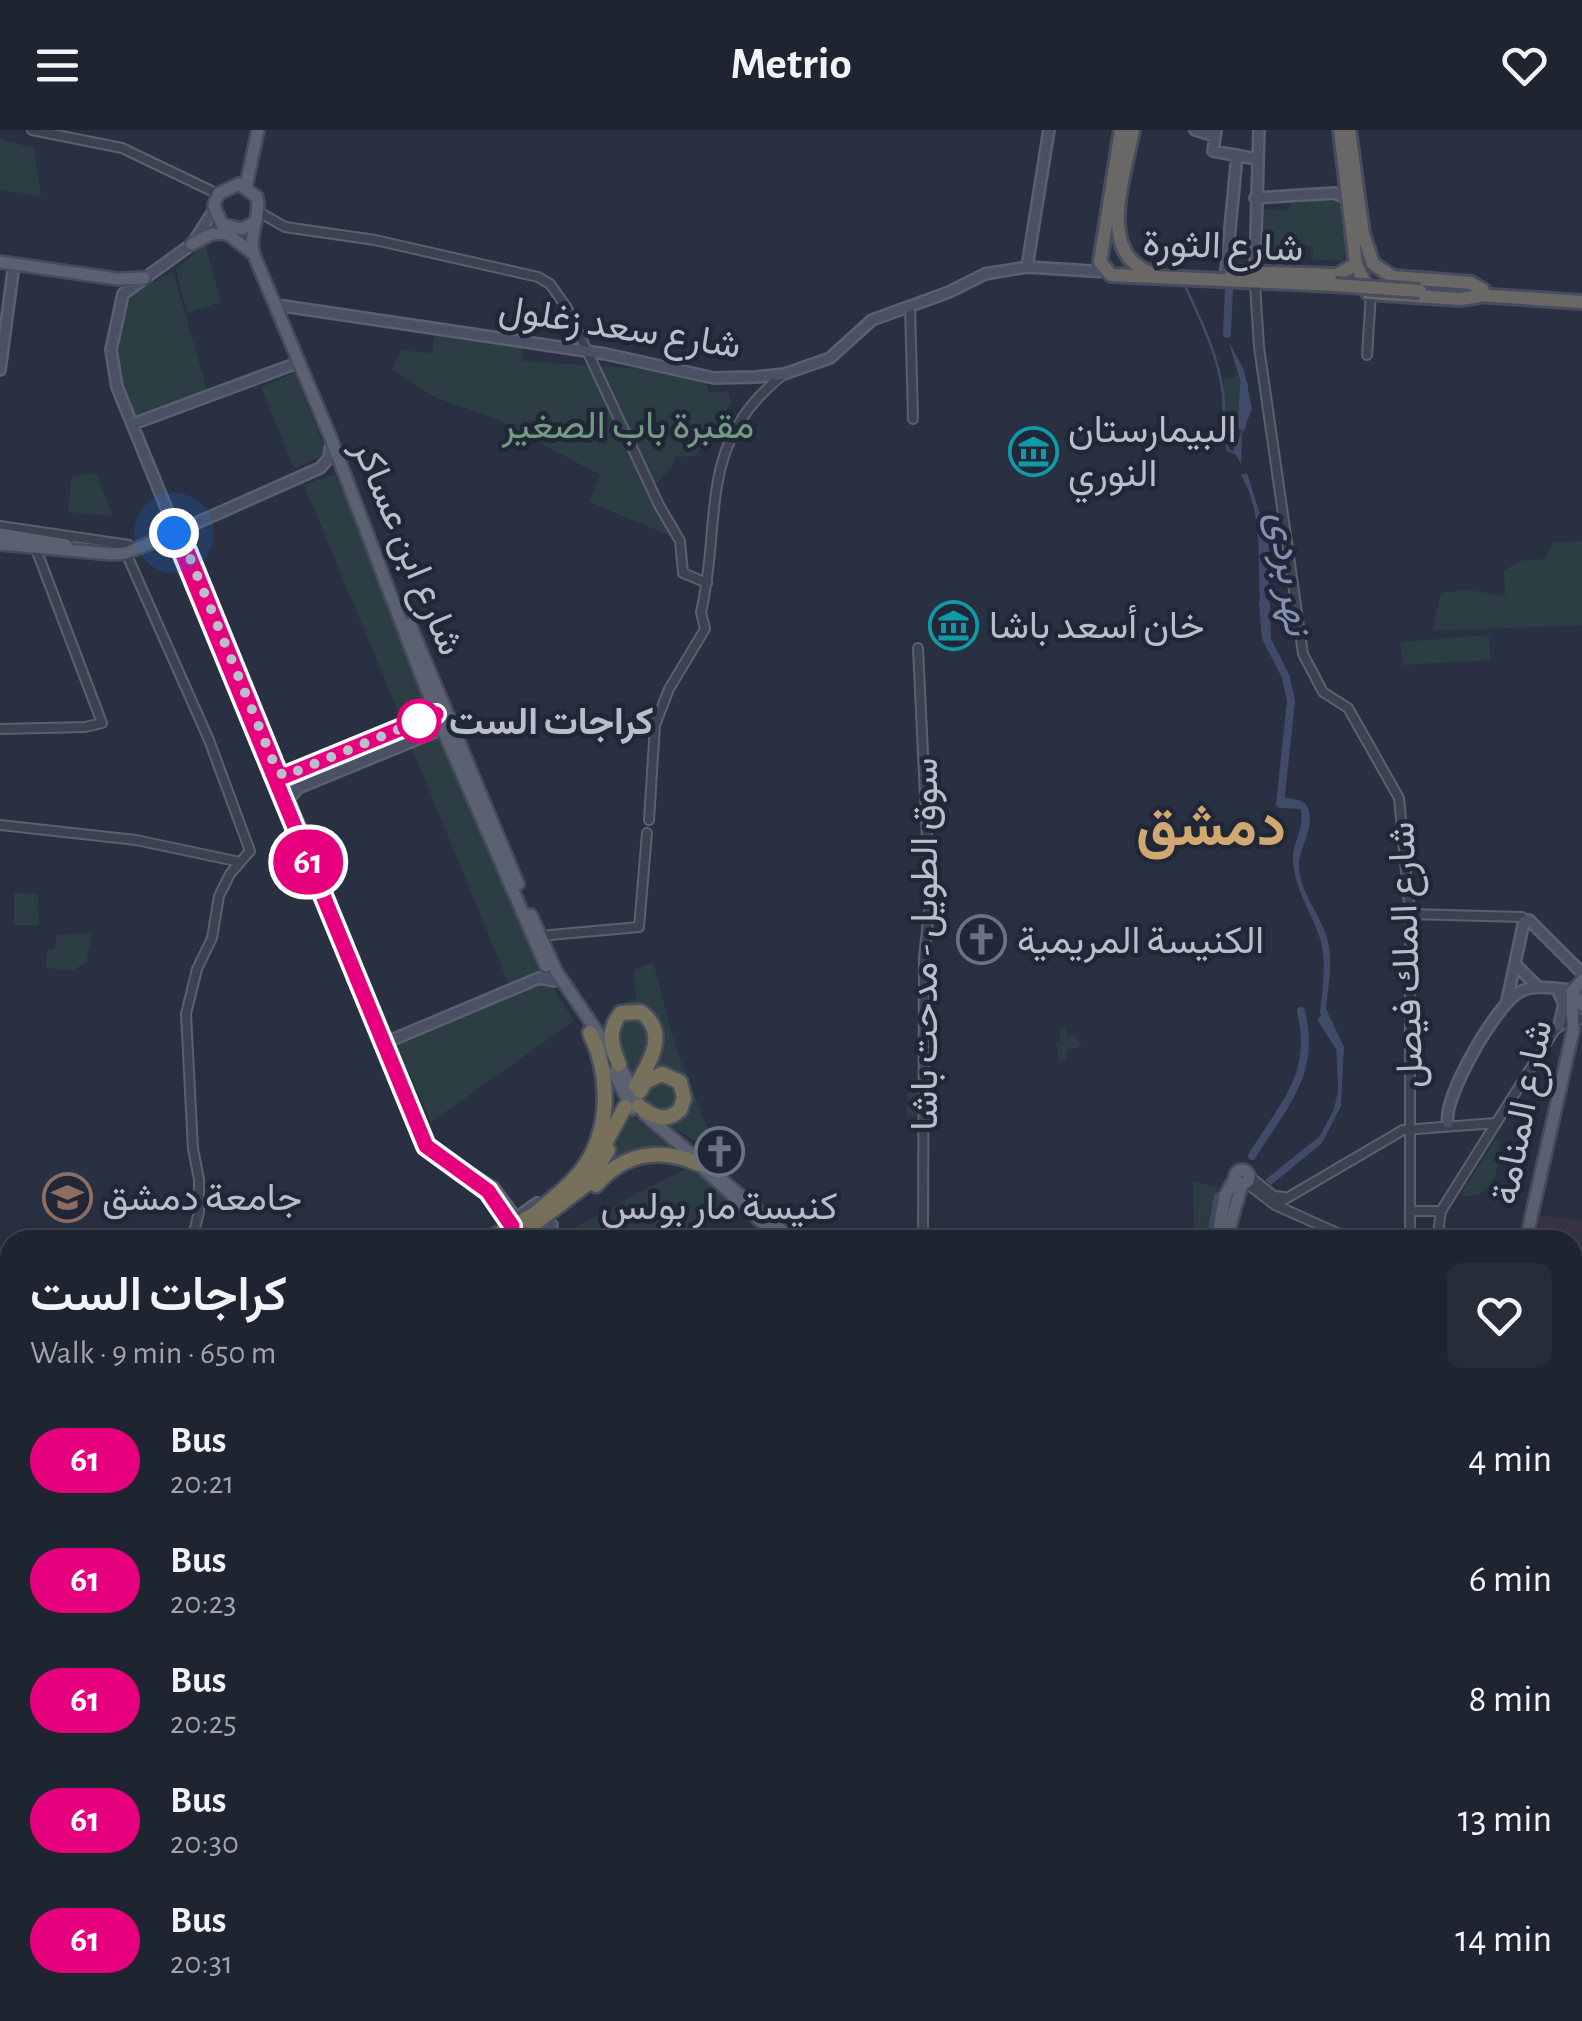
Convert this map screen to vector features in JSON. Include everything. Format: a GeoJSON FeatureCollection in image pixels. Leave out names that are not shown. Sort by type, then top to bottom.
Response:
{"type":"FeatureCollection","features":[{"type":"Feature","properties":{"kind":"highway"},"geometry":{"type":"LineString","coordinates":[[1105,271],[1117,193],[1121,130]]}},
{"type":"Feature","properties":{"kind":"highway"},"geometry":{"type":"LineString","coordinates":[[1105,271],[1119,245],[1117,193],[1133,130]]}},
{"type":"Feature","properties":{"kind":"highway"},"geometry":{"type":"LineString","coordinates":[[1340,130],[1356,264],[1360,278],[1372,294]]}},
{"type":"Feature","properties":{"kind":"highway"},"geometry":{"type":"LineString","coordinates":[[1349,130],[1363,234],[1373,264],[1372,278],[1360,278]]}},
{"type":"Feature","properties":{"kind":"highway"},"geometry":{"type":"LineString","coordinates":[[1119,245],[1133,264],[1150,272]]}},
{"type":"Feature","properties":{"kind":"highway"},"geometry":{"type":"LineString","coordinates":[[1337,283],[1356,264]]}},
{"type":"Feature","properties":{"kind":"highway"},"geometry":{"type":"LineString","coordinates":[[1373,264],[1417,289]]}},
{"type":"Feature","properties":{"kind":"highway"},"geometry":{"type":"LineString","coordinates":[[1229,274],[1255,270],[1337,283],[1582,299]]}},
{"type":"Feature","properties":{"kind":"highway","name":"شارع الثورة"},"geometry":{"type":"LineString","coordinates":[[1105,271],[1229,274]]}},
{"type":"Feature","properties":{"kind":"highway","name":"شارع الثورة"},"geometry":{"type":"LineString","coordinates":[[1105,271],[1229,274],[1337,283]]}},
{"type":"Feature","properties":{"kind":"highway"},"geometry":{"type":"LineString","coordinates":[[1229,274],[1255,285],[1337,283],[1393,296],[1417,289]]}},
{"type":"Feature","properties":{"kind":"highway"},"geometry":{"type":"LineString","coordinates":[[1393,296],[1394,277]]}},
{"type":"Feature","properties":{"kind":"highway"},"geometry":{"type":"LineString","coordinates":[[528,1224],[598,1170],[653,1054],[656,1032],[641,1012],[616,1007],[610,1035],[619,1064]]}},
{"type":"Feature","properties":{"kind":"highway"},"geometry":{"type":"LineString","coordinates":[[528,1224],[578,1175],[598,1140],[604,1082],[601,1058],[590,1033]]}},
{"type":"Feature","properties":{"kind":"highway"},"geometry":{"type":"LineString","coordinates":[[528,1224],[579,1202],[625,1160],[671,1154],[699,1164]]}},
{"type":"Feature","properties":{"kind":"main road"},"geometry":{"type":"LineString","coordinates":[[243,185],[255,130]]}},
{"type":"Feature","properties":{"kind":"main road"},"geometry":{"type":"LineString","coordinates":[[1026,267],[1050,130]]}},
{"type":"Feature","properties":{"kind":"main road"},"geometry":{"type":"LineString","coordinates":[[1196,130],[1216,133],[1212,151],[1256,159]]}},
{"type":"Feature","properties":{"kind":"main road"},"geometry":{"type":"LineString","coordinates":[[1255,270],[1260,130]]}},
{"type":"Feature","properties":{"kind":"main road"},"geometry":{"type":"LineString","coordinates":[[1229,274],[1236,156]]}},
{"type":"Feature","properties":{"kind":"main road"},"geometry":{"type":"LineString","coordinates":[[192,244],[214,210],[218,194],[243,185]]}},
{"type":"Feature","properties":{"kind":"main road"},"geometry":{"type":"LineString","coordinates":[[0,544],[36,549],[128,549],[320,468],[330,454],[330,436],[254,255],[249,236],[257,217],[257,197],[243,185]]}},
{"type":"Feature","properties":{"kind":"main road"},"geometry":{"type":"LineString","coordinates":[[1256,186],[1262,191],[1346,192]]}},
{"type":"Feature","properties":{"kind":"main road"},"geometry":{"type":"LineString","coordinates":[[1255,198],[1298,192]]}},
{"type":"Feature","properties":{"kind":"main road"},"geometry":{"type":"LineString","coordinates":[[214,210],[230,228],[242,229],[257,217]]}},
{"type":"Feature","properties":{"kind":"main road"},"geometry":{"type":"LineString","coordinates":[[254,255],[241,240],[226,233],[212,234],[128,289],[120,302],[111,350],[117,387],[426,1146],[528,1224]]}},
{"type":"Feature","properties":{"kind":"main road"},"geometry":{"type":"LineString","coordinates":[[0,262],[117,280],[144,278]]}},
{"type":"Feature","properties":{"kind":"main road"},"geometry":{"type":"LineString","coordinates":[[0,370],[14,264]]}},
{"type":"Feature","properties":{"kind":"main road","name":"شارع سعد زغلول"},"geometry":{"type":"LineString","coordinates":[[278,305],[588,351],[714,378],[784,374],[830,358],[872,320],[984,274],[1026,267],[1105,271]]}},
{"type":"Feature","properties":{"kind":"main road"},"geometry":{"type":"LineString","coordinates":[[1046,279],[1049,274],[1105,271]]}},
{"type":"Feature","properties":{"kind":"main road"},"geometry":{"type":"LineString","coordinates":[[133,424],[300,362]]}},
{"type":"Feature","properties":{"kind":"main road","name":"شارع ابن عساكر"},"geometry":{"type":"LineString","coordinates":[[330,436],[436,714],[546,966]]}},
{"type":"Feature","properties":{"kind":"main road","name":"شارع ابن عساكر"},"geometry":{"type":"LineString","coordinates":[[330,436],[556,971],[619,1064],[633,1100],[782,1230]]}},
{"type":"Feature","properties":{"kind":"main road"},"geometry":{"type":"LineString","coordinates":[[154,476],[176,521],[200,520]]}},
{"type":"Feature","properties":{"kind":"main road"},"geometry":{"type":"LineString","coordinates":[[174,530],[384,1032],[394,1039]]}},
{"type":"Feature","properties":{"kind":"main road"},"geometry":{"type":"LineString","coordinates":[[0,534],[128,549]]}},
{"type":"Feature","properties":{"kind":"main road"},"geometry":{"type":"LineString","coordinates":[[277,771],[285,776],[436,714]]}},
{"type":"Feature","properties":{"kind":"main road"},"geometry":{"type":"LineString","coordinates":[[289,800],[298,788],[442,728]]}},
{"type":"Feature","properties":{"kind":"main road"},"geometry":{"type":"LineString","coordinates":[[1506,1004],[1525,919]]}},
{"type":"Feature","properties":{"kind":"main road"},"geometry":{"type":"LineString","coordinates":[[1525,919],[1577,981],[1582,1005]]}},
{"type":"Feature","properties":{"kind":"main road"},"geometry":{"type":"LineString","coordinates":[[1515,962],[1538,988]]}},
{"type":"Feature","properties":{"kind":"main road"},"geometry":{"type":"LineString","coordinates":[[394,1039],[538,978],[546,966]]}},
{"type":"Feature","properties":{"kind":"main road"},"geometry":{"type":"LineString","coordinates":[[538,978],[554,981],[590,1033],[637,1116],[699,1164],[770,1230]]}},
{"type":"Feature","properties":{"kind":"main road"},"geometry":{"type":"LineString","coordinates":[[1448,1124],[1445,1111],[1455,1085],[1506,1004],[1521,992],[1557,989],[1577,981]]}},
{"type":"Feature","properties":{"kind":"main road","name":"شارع المنامة"},"geometry":{"type":"LineString","coordinates":[[1530,1230],[1579,1021],[1577,981]]}},
{"type":"Feature","properties":{"kind":"main road"},"geometry":{"type":"LineString","coordinates":[[1557,989],[1564,1007],[1559,1026]]}},
{"type":"Feature","properties":{"kind":"main road"},"geometry":{"type":"LineString","coordinates":[[394,1039],[392,1053],[431,1141],[494,1188],[528,1224]]}},
{"type":"Feature","properties":{"kind":"main road"},"geometry":{"type":"LineString","coordinates":[[1219,1230],[1225,1196],[1243,1180]]}},
{"type":"Feature","properties":{"kind":"main road"},"geometry":{"type":"LineString","coordinates":[[1229,1230],[1243,1180]]}},
{"type":"Feature","properties":{"kind":"street"},"geometry":{"type":"LineString","coordinates":[[32,130],[122,148],[218,194]]}},
{"type":"Feature","properties":{"kind":"street"},"geometry":{"type":"LineString","coordinates":[[257,217],[285,227],[375,240],[538,277],[562,298],[588,351],[659,505],[680,541],[683,574],[707,583]]}},
{"type":"Feature","properties":{"kind":"street","name":"شارع الملك فيصل"},"geometry":{"type":"LineString","coordinates":[[1255,285],[1259,347],[1304,654],[1312,678],[1323,692],[1348,708],[1399,798],[1410,914],[1411,1230]]}},
{"type":"Feature","properties":{"kind":"street"},"geometry":{"type":"LineString","coordinates":[[1367,355],[1372,294]]}},
{"type":"Feature","properties":{"kind":"street"},"geometry":{"type":"LineString","coordinates":[[910,306],[913,419]]}},
{"type":"Feature","properties":{"kind":"street"},"geometry":{"type":"LineString","coordinates":[[649,820],[655,725],[669,689],[704,633],[714,492],[727,443],[755,402],[784,374]]}},
{"type":"Feature","properties":{"kind":"street"},"geometry":{"type":"LineString","coordinates":[[0,526],[128,549],[247,836],[250,850],[218,896],[212,938],[186,1014],[193,1148],[199,1179],[194,1230]]}},
{"type":"Feature","properties":{"kind":"street"},"geometry":{"type":"LineString","coordinates":[[0,729],[85,728],[102,723],[36,549]]}},
{"type":"Feature","properties":{"kind":"street","name":"سوق الطويل - مدحت باشا"},"geometry":{"type":"LineString","coordinates":[[918,648],[930,902],[924,958],[923,1230]]}},
{"type":"Feature","properties":{"kind":"street"},"geometry":{"type":"LineString","coordinates":[[0,826],[136,840],[240,862]]}},
{"type":"Feature","properties":{"kind":"street"},"geometry":{"type":"LineString","coordinates":[[540,936],[636,929],[647,834]]}},
{"type":"Feature","properties":{"kind":"street"},"geometry":{"type":"LineString","coordinates":[[1410,914],[1525,919]]}},
{"type":"Feature","properties":{"kind":"street"},"geometry":{"type":"LineString","coordinates":[[1438,1230],[1441,1211],[1559,1026],[1579,1021]]}},
{"type":"Feature","properties":{"kind":"street"},"geometry":{"type":"LineString","coordinates":[[1276,1205],[1410,1128],[1479,1122],[1494,1127]]}},
{"type":"Feature","properties":{"kind":"street"},"geometry":{"type":"LineString","coordinates":[[1243,1180],[1284,1197]]}},
{"type":"Feature","properties":{"kind":"street"},"geometry":{"type":"LineString","coordinates":[[1243,1180],[1276,1205],[1331,1230]]}},
{"type":"Feature","properties":{"kind":"street"},"geometry":{"type":"LineString","coordinates":[[1413,1211],[1441,1211]]}},
{"type":"Feature","properties":{"kind":"shaded area"},"geometry":{"type":"Polygon","coordinates":[[[1539,1215],[1582,1220],[1582,1230],[1535,1230],[1539,1215]]]}},
{"type":"Feature","properties":{"kind":"green space"},"geometry":{"type":"Polygon","coordinates":[[[0,139],[34,148],[41,196],[0,190],[0,139]]]}},
{"type":"Feature","properties":{"kind":"green space"},"geometry":{"type":"Polygon","coordinates":[[[1338,195],[1346,251],[1342,261],[1313,259],[1313,246],[1288,245],[1287,259],[1261,258],[1261,209],[1289,210],[1291,197],[1338,195]]]}},
{"type":"Feature","properties":{"kind":"green space"},"geometry":{"type":"Polygon","coordinates":[[[205,244],[221,302],[187,313],[176,270],[205,244]]]}},
{"type":"Feature","properties":{"kind":"green space"},"geometry":{"type":"Polygon","coordinates":[[[173,271],[208,394],[136,419],[116,366],[126,301],[173,271]]]}},
{"type":"Feature","properties":{"kind":"green space","name":"مقبرة باب الصغير"},"geometry":{"type":"Polygon","coordinates":[[[435,332],[523,344],[522,361],[660,370],[706,380],[709,393],[728,391],[731,403],[695,456],[675,457],[671,469],[648,491],[676,538],[589,502],[600,475],[494,418],[436,398],[392,370],[402,350],[484,359],[432,353],[435,332]]]}},
{"type":"Feature","properties":{"kind":"green space"},"geometry":{"type":"Polygon","coordinates":[[[295,373],[327,454],[294,468],[261,387],[295,373]]]}},
{"type":"Feature","properties":{"kind":"green space"},"geometry":{"type":"Polygon","coordinates":[[[1239,376],[1244,411],[1241,419],[1225,420],[1223,379],[1239,376]]]}},
{"type":"Feature","properties":{"kind":"green space"},"geometry":{"type":"Polygon","coordinates":[[[96,473],[113,516],[68,512],[72,476],[96,473]]]}},
{"type":"Feature","properties":{"kind":"green space"},"geometry":{"type":"Polygon","coordinates":[[[335,474],[431,709],[403,723],[304,485],[335,474]]]}},
{"type":"Feature","properties":{"kind":"green space"},"geometry":{"type":"Polygon","coordinates":[[[1582,541],[1582,625],[1432,631],[1441,593],[1468,590],[1505,596],[1504,571],[1519,561],[1544,559],[1553,543],[1582,541]]]}},
{"type":"Feature","properties":{"kind":"green space"},"geometry":{"type":"Polygon","coordinates":[[[1489,635],[1490,660],[1403,665],[1400,642],[1489,635]]]}},
{"type":"Feature","properties":{"kind":"green space"},"geometry":{"type":"Polygon","coordinates":[[[441,734],[540,973],[509,985],[412,748],[441,734]]]}},
{"type":"Feature","properties":{"kind":"green space"},"geometry":{"type":"Polygon","coordinates":[[[14,893],[38,894],[39,925],[14,925],[14,893]]]}},
{"type":"Feature","properties":{"kind":"green space"},"geometry":{"type":"Polygon","coordinates":[[[92,933],[86,962],[74,970],[46,968],[47,950],[55,949],[56,935],[92,933]]]}},
{"type":"Feature","properties":{"kind":"green space"},"geometry":{"type":"Polygon","coordinates":[[[653,962],[676,1049],[710,1135],[696,1141],[663,1122],[675,1119],[683,1079],[644,1078],[657,1052],[646,1007],[611,1008],[636,998],[634,970],[653,962]]]}},
{"type":"Feature","properties":{"kind":"green space"},"geometry":{"type":"Polygon","coordinates":[[[542,982],[550,983],[574,1021],[431,1122],[396,1044],[542,982]]]}},
{"type":"Feature","properties":{"kind":"green space"},"geometry":{"type":"Polygon","coordinates":[[[642,1016],[653,1039],[633,1083],[614,1033],[622,1018],[642,1016]]]}},
{"type":"Feature","properties":{"kind":"green space"},"geometry":{"type":"Polygon","coordinates":[[[1065,1029],[1068,1037],[1075,1035],[1082,1047],[1068,1049],[1066,1060],[1059,1061],[1056,1042],[1060,1041],[1059,1031],[1065,1029]]]}},
{"type":"Feature","properties":{"kind":"green space"},"geometry":{"type":"Polygon","coordinates":[[[656,1078],[679,1088],[675,1111],[651,1111],[641,1096],[656,1078]]]}},
{"type":"Feature","properties":{"kind":"green space"},"geometry":{"type":"Polygon","coordinates":[[[908,1083],[925,1085],[925,1116],[907,1116],[908,1083]]]}},
{"type":"Feature","properties":{"kind":"green space"},"geometry":{"type":"Polygon","coordinates":[[[631,1116],[678,1152],[601,1173],[631,1116]]]}},
{"type":"Feature","properties":{"kind":"green space"},"geometry":{"type":"Polygon","coordinates":[[[1496,1139],[1500,1142],[1494,1180],[1483,1192],[1463,1196],[1462,1192],[1496,1139]]]}},
{"type":"Feature","properties":{"kind":"green space"},"geometry":{"type":"Polygon","coordinates":[[[694,1166],[736,1208],[688,1230],[570,1230],[586,1222],[694,1166]]]}},
{"type":"Feature","properties":{"kind":"green space"},"geometry":{"type":"Polygon","coordinates":[[[1193,1181],[1218,1188],[1210,1230],[1194,1230],[1193,1181]]]}},
{"type":"Feature","properties":{"kind":"water"},"geometry":{"type":"Polygon","coordinates":[[[1229,342],[1244,370],[1252,409],[1242,433],[1241,464],[1233,450],[1243,422],[1243,396],[1229,342]]]}},
{"type":"Feature","properties":{"kind":"water"},"geometry":{"type":"Polygon","coordinates":[[[1247,473],[1274,560],[1265,597],[1270,603],[1271,649],[1261,610],[1256,518],[1241,475],[1247,473]]]}},
{"type":"Feature","properties":{"kind":"water"},"geometry":{"type":"Polygon","coordinates":[[[1280,795],[1307,806],[1310,822],[1299,859],[1300,876],[1328,941],[1326,1009],[1344,1047],[1341,1106],[1322,1143],[1271,1185],[1265,1180],[1320,1136],[1338,1091],[1336,1040],[1320,1014],[1322,945],[1293,862],[1301,809],[1282,808],[1280,795]]]}},
{"type":"Feature","properties":{"kind":"waterway"},"geometry":{"type":"LineString","coordinates":[[1185,286],[1217,365],[1226,443],[1234,453]]}},
{"type":"Feature","properties":{"kind":"waterway","name":"نهر بردى"},"geometry":{"type":"LineString","coordinates":[[1227,334],[1229,288]]}},
{"type":"Feature","properties":{"kind":"waterway","name":"نهر بردى"},"geometry":{"type":"LineString","coordinates":[[1242,426],[1244,385]]}},
{"type":"Feature","properties":{"kind":"waterway","name":"نهر بردى"},"geometry":{"type":"LineString","coordinates":[[1263,604],[1266,638],[1286,677],[1291,701],[1280,804],[1290,804]]}},
{"type":"Feature","properties":{"kind":"waterway"},"geometry":{"type":"LineString","coordinates":[[1252,1156],[1301,1071],[1305,1033],[1301,1011]]}},
{"type":"Feature","properties":{"kind":"waterway","name":"نهر بردى"},"geometry":{"type":"LineString","coordinates":[[1322,1020],[1339,1046]]}},
{"type":"Feature","properties":{"kind":"waterway"},"geometry":{"type":"LineString","coordinates":[[1212,1230],[1218,1197]]}},
{"type":"Feature","properties":{"kind":"bus line","name":"61"},"geometry":{"type":"LineString","coordinates":[[436,714],[285,776],[277,771],[179,531],[174,533],[426,1146],[488,1191],[512,1226]]}},
{"type":"Feature","properties":{"kind":"place","name":"البيمارستان النوري"},"geometry":{"type":"Point","coordinates":[1033,451]}},
{"type":"Feature","properties":{"kind":"place","name":"خان أسعد باشا"},"geometry":{"type":"Point","coordinates":[954,625]}},
{"type":"Feature","properties":{"kind":"place","name":"كراجات الست"},"geometry":{"type":"Point","coordinates":[419,721]}},
{"type":"Feature","properties":{"kind":"place","name":"الكنيسة المريمية"},"geometry":{"type":"Point","coordinates":[982,940]}},
{"type":"Feature","properties":{"kind":"place","name":"كنيسة مار بولس"},"geometry":{"type":"Point","coordinates":[719,1152]}},
{"type":"Feature","properties":{"kind":"place","name":"جامعة دمشق"},"geometry":{"type":"Point","coordinates":[67,1197]}},
{"type":"Feature","properties":{"kind":"district","name":"دمشق"},"geometry":{"type":"Point","coordinates":[1211,825]}},
{"type":"Feature","properties":{"kind":"route"},"geometry":{"type":"LineString","coordinates":[[174,533],[179,531],[277,771],[285,776],[419,721]]}}]}
